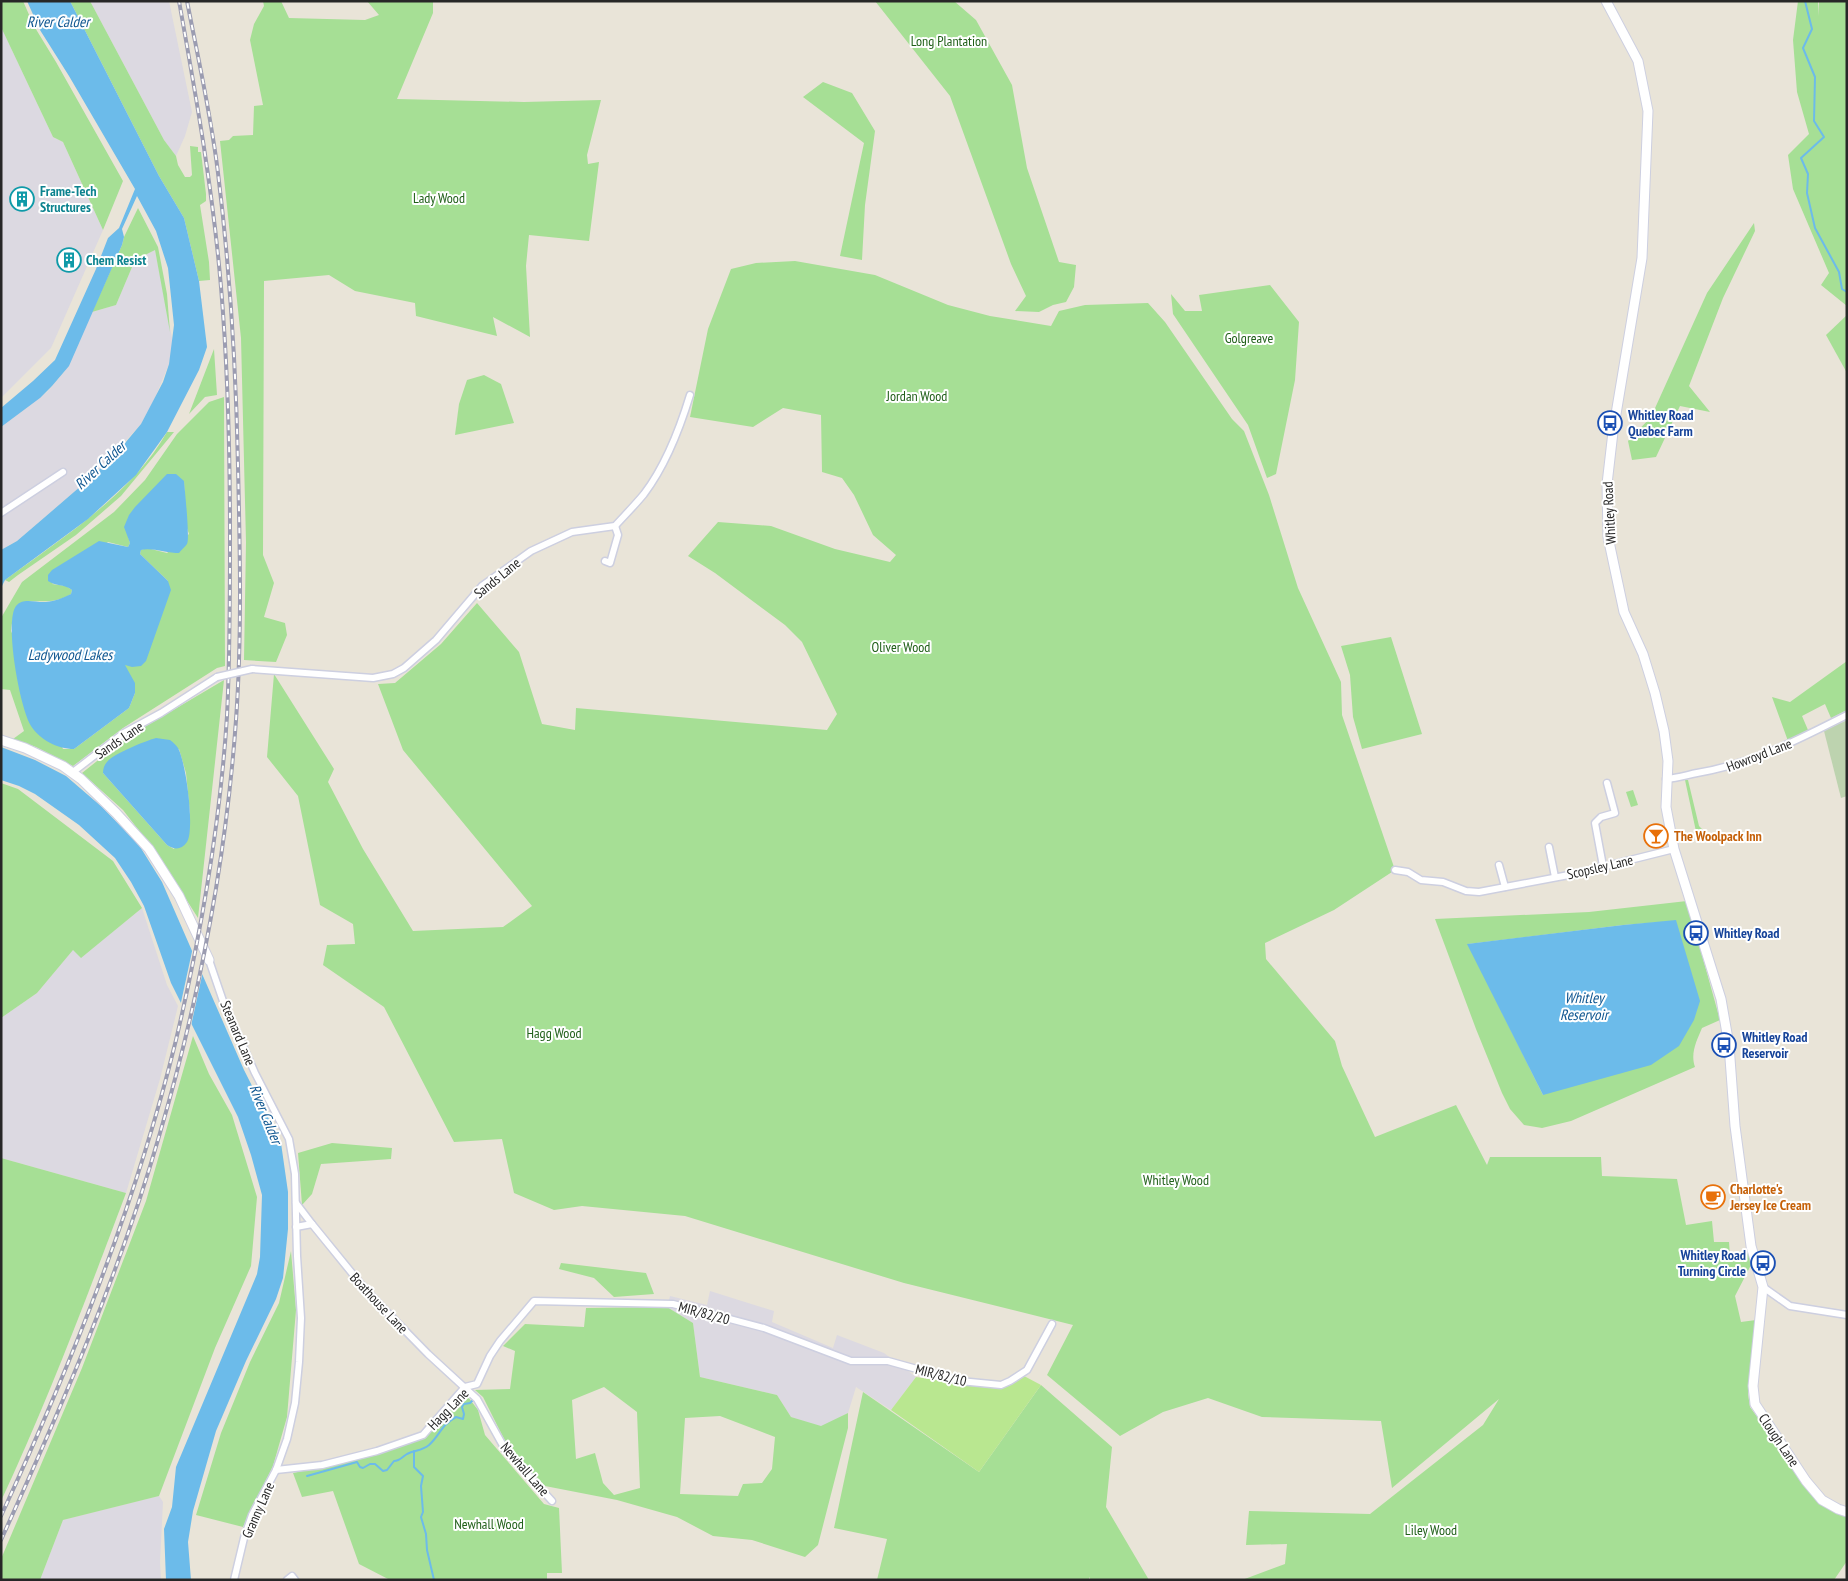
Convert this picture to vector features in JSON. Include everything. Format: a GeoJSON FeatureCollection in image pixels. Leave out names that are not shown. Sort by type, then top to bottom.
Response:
{"type":"FeatureCollection","features":[{"type":"Feature","properties":{"kind":"street","name":"Whitley Road"},"geometry":{"type":"LineString","coordinates":[[1606,1],[1638,61],[1648,111],[1642,258],[1612,432],[1607,484],[1608,538],[1624,612],[1643,654],[1657,700],[1668,761],[1666,807],[1674,849],[1721,999],[1728,1045],[1735,1126],[1752,1246],[1763,1287]]}},
{"type":"Feature","properties":{"kind":"street"},"geometry":{"type":"LineString","coordinates":[[605,561],[610,563],[618,536],[615,526],[644,494],[658,472],[682,420],[690,394]]}},
{"type":"Feature","properties":{"kind":"street"},"geometry":{"type":"LineString","coordinates":[[1,513],[63,472]]}},
{"type":"Feature","properties":{"kind":"street","name":"Sands Lane"},"geometry":{"type":"LineString","coordinates":[[73,772],[124,734],[217,677],[252,668],[373,678],[393,674],[404,668],[436,640],[482,586],[531,551],[572,532],[615,526]]}},
{"type":"Feature","properties":{"kind":"street","name":"Howroyd Lane"},"geometry":{"type":"LineString","coordinates":[[1666,779],[1717,770],[1747,761],[1786,746],[1847,716]]}},
{"type":"Feature","properties":{"kind":"street","name":"Steanard Lane"},"geometry":{"type":"LineString","coordinates":[[1,740],[41,754],[73,772],[116,812],[148,849],[179,896],[210,960],[223,1001],[255,1073],[289,1139],[295,1174],[301,1318],[295,1403],[287,1438],[276,1470]]}},
{"type":"Feature","properties":{"kind":"street"},"geometry":{"type":"LineString","coordinates":[[1603,866],[1595,823],[1601,817],[1615,813],[1608,783]]}},
{"type":"Feature","properties":{"kind":"street","name":"Scopsley Lane"},"geometry":{"type":"LineString","coordinates":[[1549,847],[1555,877]]}},
{"type":"Feature","properties":{"kind":"street","name":"Scopsley Lane"},"geometry":{"type":"LineString","coordinates":[[1395,870],[1408,872],[1421,880],[1451,884],[1466,891],[1479,892],[1555,877],[1674,849]]}},
{"type":"Feature","properties":{"kind":"street"},"geometry":{"type":"LineString","coordinates":[[1499,865],[1505,887]]}},
{"type":"Feature","properties":{"kind":"street","name":"Boathouse Lane"},"geometry":{"type":"LineString","coordinates":[[296,1203],[360,1283],[428,1354],[465,1387]]}},
{"type":"Feature","properties":{"kind":"street"},"geometry":{"type":"LineString","coordinates":[[296,1227],[312,1224]]}},
{"type":"Feature","properties":{"kind":"street"},"geometry":{"type":"LineString","coordinates":[[1763,1287],[1790,1306],[1847,1315]]}},
{"type":"Feature","properties":{"kind":"street","name":"Clough Lane"},"geometry":{"type":"LineString","coordinates":[[1763,1287],[1753,1386],[1755,1404],[1806,1481],[1822,1500],[1838,1510],[1847,1512]]}},
{"type":"Feature","properties":{"kind":"street","name":"Hagg Lane"},"geometry":{"type":"LineString","coordinates":[[276,1470],[322,1465],[377,1451],[423,1435],[465,1387],[477,1384],[490,1356],[500,1341],[534,1301],[550,1302]]}},
{"type":"Feature","properties":{"kind":"street","name":"MIR/82/20"},"geometry":{"type":"LineString","coordinates":[[550,1302],[673,1304],[764,1328],[851,1361]]}},
{"type":"Feature","properties":{"kind":"street","name":"MIR/82/10"},"geometry":{"type":"LineString","coordinates":[[851,1361],[888,1361],[960,1381],[1001,1385],[1027,1370],[1052,1324]]}},
{"type":"Feature","properties":{"kind":"street","name":"Newhall Lane"},"geometry":{"type":"LineString","coordinates":[[465,1387],[477,1399],[506,1451],[552,1500]]}},
{"type":"Feature","properties":{"kind":"street","name":"Granny Lane"},"geometry":{"type":"LineString","coordinates":[[234,1580],[244,1538],[252,1515],[276,1470]]}},
{"type":"Feature","properties":{"kind":"street"},"geometry":{"type":"LineString","coordinates":[[287,1580],[292,1576],[295,1580]]}},
{"type":"Feature","properties":{"kind":"shaded area"},"geometry":{"type":"Polygon","coordinates":[[[90,1],[169,1],[192,112],[185,136],[176,156],[164,140],[90,1]]]}},
{"type":"Feature","properties":{"kind":"shaded area"},"geometry":{"type":"Polygon","coordinates":[[[1,27],[53,137],[63,142],[103,230],[51,348],[1,398],[1,27]]]}},
{"type":"Feature","properties":{"kind":"shaded area"},"geometry":{"type":"Polygon","coordinates":[[[155,250],[173,343],[169,364],[154,400],[141,424],[96,473],[17,541],[1,551],[1,427],[47,392],[65,371],[92,312],[116,305],[135,260],[155,250]]]}},
{"type":"Feature","properties":{"kind":"shaded area"},"geometry":{"type":"Polygon","coordinates":[[[142,908],[167,985],[178,1006],[160,1079],[126,1193],[1,1158],[1,1018],[37,993],[73,950],[82,957],[142,908]]]}},
{"type":"Feature","properties":{"kind":"shaded area"},"geometry":{"type":"Polygon","coordinates":[[[710,1291],[774,1311],[772,1322],[833,1348],[837,1335],[884,1353],[916,1377],[891,1410],[856,1387],[848,1413],[821,1427],[791,1417],[777,1395],[700,1377],[693,1323],[667,1307],[670,1296],[707,1305],[710,1291]]]}},
{"type":"Feature","properties":{"kind":"shaded area"},"geometry":{"type":"Polygon","coordinates":[[[159,1496],[163,1502],[161,1580],[40,1580],[63,1520],[159,1496]]]}},
{"type":"Feature","properties":{"kind":"green space"},"geometry":{"type":"Polygon","coordinates":[[[1,1],[23,1],[34,26],[123,181],[103,230],[63,142],[53,137],[1,27],[1,1]]]}},
{"type":"Feature","properties":{"kind":"green space"},"geometry":{"type":"Polygon","coordinates":[[[70,1],[90,1],[164,140],[176,156],[178,165],[185,177],[192,175],[190,146],[198,147],[198,152],[201,152],[206,201],[200,205],[210,280],[199,281],[184,218],[159,176],[70,1]]]}},
{"type":"Feature","properties":{"kind":"green space","name":"Lady Wood"},"geometry":{"type":"Polygon","coordinates":[[[263,1],[281,1],[289,18],[365,20],[379,15],[367,1],[433,1],[433,13],[397,99],[524,102],[601,100],[587,155],[588,164],[599,162],[589,241],[529,235],[526,266],[530,337],[493,317],[497,336],[416,316],[415,303],[355,291],[329,275],[264,281],[263,555],[274,583],[264,617],[285,623],[287,635],[276,662],[244,660],[246,542],[241,338],[220,141],[229,140],[233,136],[253,135],[254,106],[263,105],[250,40],[254,24],[264,6],[263,1]]]}},
{"type":"Feature","properties":{"kind":"green space","name":"Long Plantation"},"geometry":{"type":"Polygon","coordinates":[[[875,1],[954,1],[976,20],[1012,85],[1027,168],[1059,262],[1076,265],[1074,287],[1066,302],[1053,305],[1039,312],[1015,311],[1026,296],[1011,264],[950,96],[875,1]]]}},
{"type":"Feature","properties":{"kind":"green space"},"geometry":{"type":"Polygon","coordinates":[[[1798,1],[1818,1],[1818,16],[1819,1],[1847,1],[1847,306],[1821,285],[1829,273],[1793,189],[1788,155],[1809,134],[1797,92],[1793,40],[1798,1]]]}},
{"type":"Feature","properties":{"kind":"green space"},"geometry":{"type":"Polygon","coordinates":[[[823,82],[852,93],[875,131],[865,205],[862,260],[840,256],[864,143],[803,97],[823,82]]]}},
{"type":"Feature","properties":{"kind":"green space"},"geometry":{"type":"Polygon","coordinates":[[[138,208],[158,247],[167,294],[170,332],[155,250],[135,260],[116,305],[92,312],[138,208]]]}},
{"type":"Feature","properties":{"kind":"green space"},"geometry":{"type":"Polygon","coordinates":[[[1754,223],[1755,231],[1723,298],[1689,386],[1710,412],[1680,406],[1656,457],[1632,460],[1628,441],[1651,417],[1707,293],[1754,223]]]}},
{"type":"Feature","properties":{"kind":"green space"},"geometry":{"type":"Polygon","coordinates":[[[795,261],[875,275],[948,305],[990,316],[1051,326],[1059,311],[1085,305],[1148,303],[1165,322],[1232,419],[1244,431],[1269,495],[1298,588],[1341,682],[1342,715],[1395,870],[1334,910],[1265,943],[1266,959],[1335,1041],[1342,1066],[1375,1137],[1456,1105],[1487,1165],[1490,1157],[1601,1157],[1602,1176],[1677,1179],[1686,1225],[1712,1221],[1714,1242],[1729,1242],[1730,1257],[1749,1253],[1752,1263],[1735,1296],[1741,1322],[1756,1320],[1748,1394],[1750,1407],[1821,1505],[1847,1514],[1847,1561],[1834,1580],[1242,1580],[1285,1564],[1287,1544],[1246,1545],[1249,1511],[1370,1514],[1483,1425],[1499,1399],[1392,1488],[1381,1421],[1262,1417],[1208,1398],[1163,1412],[1120,1436],[1047,1375],[1073,1325],[904,1283],[685,1216],[582,1206],[554,1210],[514,1193],[502,1139],[454,1142],[384,1007],[323,965],[327,945],[355,944],[353,924],[320,905],[298,796],[267,757],[274,674],[334,769],[328,782],[363,849],[413,931],[503,927],[532,906],[403,750],[378,684],[395,683],[441,644],[477,603],[519,652],[542,724],[575,730],[576,708],[827,730],[837,714],[802,642],[785,625],[715,573],[688,556],[718,522],[771,526],[835,549],[890,562],[896,555],[873,535],[854,495],[842,478],[822,472],[821,415],[783,408],[753,427],[690,417],[708,329],[731,269],[756,263],[795,261]]]}},
{"type":"Feature","properties":{"kind":"green space","name":"Golgreave"},"geometry":{"type":"Polygon","coordinates":[[[1270,285],[1299,322],[1295,380],[1276,474],[1267,478],[1248,425],[1173,314],[1171,294],[1185,311],[1202,311],[1199,295],[1270,285]]]}},
{"type":"Feature","properties":{"kind":"green space"},"geometry":{"type":"Polygon","coordinates":[[[1847,315],[1847,373],[1826,335],[1847,315]]]}},
{"type":"Feature","properties":{"kind":"green space"},"geometry":{"type":"Polygon","coordinates":[[[214,349],[217,395],[205,397],[189,414],[214,349]]]}},
{"type":"Feature","properties":{"kind":"green space"},"geometry":{"type":"Polygon","coordinates":[[[484,375],[501,384],[514,423],[455,435],[459,404],[467,380],[484,375]]]}},
{"type":"Feature","properties":{"kind":"green space"},"geometry":{"type":"Polygon","coordinates":[[[224,397],[225,666],[217,668],[123,728],[73,766],[36,747],[13,739],[24,731],[10,690],[1,689],[1,618],[22,582],[114,512],[145,480],[177,434],[209,402],[224,397]],[[184,481],[128,536],[130,543],[128,547],[108,542],[52,584],[66,586],[72,590],[71,594],[49,601],[31,601],[18,607],[11,631],[63,749],[74,749],[129,708],[135,693],[124,664],[168,581],[140,554],[141,550],[147,548],[167,553],[189,534],[186,525],[184,481]]]}},
{"type":"Feature","properties":{"kind":"green space"},"geometry":{"type":"Polygon","coordinates":[[[167,432],[174,432],[121,496],[76,535],[9,582],[5,580],[94,514],[115,495],[135,475],[167,432]]]}},
{"type":"Feature","properties":{"kind":"green space"},"geometry":{"type":"Polygon","coordinates":[[[1391,637],[1422,734],[1362,749],[1353,717],[1350,675],[1341,646],[1391,637]]]}},
{"type":"Feature","properties":{"kind":"green space"},"geometry":{"type":"Polygon","coordinates":[[[1847,661],[1847,710],[1831,718],[1825,704],[1802,716],[1808,730],[1788,741],[1772,697],[1790,702],[1847,661]]]}},
{"type":"Feature","properties":{"kind":"green space"},"geometry":{"type":"Polygon","coordinates":[[[224,680],[198,918],[158,855],[123,810],[82,773],[126,738],[224,680]],[[179,749],[103,773],[167,845],[174,849],[190,813],[186,773],[179,749]]]}},
{"type":"Feature","properties":{"kind":"green space"},"geometry":{"type":"Polygon","coordinates":[[[1847,720],[1847,796],[1841,798],[1824,731],[1847,720]]]}},
{"type":"Feature","properties":{"kind":"green space"},"geometry":{"type":"Polygon","coordinates":[[[1685,780],[1688,780],[1699,826],[1705,832],[1697,836],[1685,780]]]}},
{"type":"Feature","properties":{"kind":"green space"},"geometry":{"type":"Polygon","coordinates":[[[1,783],[18,789],[113,861],[142,908],[81,958],[73,950],[37,993],[1,1018],[1,783]]]}},
{"type":"Feature","properties":{"kind":"green space"},"geometry":{"type":"Polygon","coordinates":[[[1633,790],[1638,805],[1631,807],[1626,792],[1633,790]]]}},
{"type":"Feature","properties":{"kind":"green space"},"geometry":{"type":"Polygon","coordinates":[[[1687,901],[1720,1020],[1702,1028],[1696,1042],[1693,1057],[1695,1067],[1571,1121],[1542,1128],[1524,1125],[1510,1109],[1502,1093],[1435,919],[1589,912],[1687,901]],[[1676,921],[1623,925],[1468,944],[1543,1095],[1676,921]]]}},
{"type":"Feature","properties":{"kind":"green space"},"geometry":{"type":"Polygon","coordinates":[[[193,1036],[209,1074],[232,1115],[257,1197],[251,1266],[215,1348],[159,1496],[63,1520],[40,1580],[1,1580],[1,1559],[82,1368],[146,1201],[193,1036]]]}},
{"type":"Feature","properties":{"kind":"green space"},"geometry":{"type":"Polygon","coordinates":[[[332,1143],[392,1148],[391,1159],[321,1164],[312,1194],[302,1205],[298,1153],[332,1143]]]}},
{"type":"Feature","properties":{"kind":"green space"},"geometry":{"type":"Polygon","coordinates":[[[1,1158],[126,1193],[51,1387],[1,1501],[1,1158]]]}},
{"type":"Feature","properties":{"kind":"green space"},"geometry":{"type":"Polygon","coordinates":[[[1756,1249],[1770,1263],[1770,1269],[1767,1271],[1761,1269],[1756,1249]]]}},
{"type":"Feature","properties":{"kind":"green space"},"geometry":{"type":"Polygon","coordinates":[[[291,1251],[296,1310],[287,1417],[273,1466],[243,1527],[196,1515],[221,1433],[250,1362],[279,1303],[291,1251]]]}},
{"type":"Feature","properties":{"kind":"green space"},"geometry":{"type":"Polygon","coordinates":[[[561,1263],[646,1273],[654,1294],[614,1297],[594,1278],[559,1269],[561,1263]]]}},
{"type":"Feature","properties":{"kind":"green space"},"geometry":{"type":"Polygon","coordinates":[[[667,1307],[693,1323],[700,1377],[777,1395],[791,1417],[821,1426],[848,1413],[848,1428],[818,1545],[805,1557],[752,1540],[713,1536],[677,1517],[617,1500],[545,1486],[507,1445],[483,1397],[475,1390],[510,1389],[515,1351],[503,1346],[525,1324],[584,1327],[586,1308],[667,1307]],[[604,1387],[572,1400],[576,1459],[595,1453],[603,1483],[614,1495],[640,1488],[637,1412],[604,1387]],[[720,1416],[685,1418],[680,1494],[738,1496],[743,1484],[762,1483],[772,1469],[775,1437],[720,1416]]]}},
{"type":"Feature","properties":{"kind":"green space"},"geometry":{"type":"Polygon","coordinates":[[[1024,1376],[1041,1385],[979,1472],[891,1410],[916,1377],[962,1384],[1003,1387],[1024,1376]]]}},
{"type":"Feature","properties":{"kind":"green space"},"geometry":{"type":"Polygon","coordinates":[[[1041,1385],[1112,1447],[1106,1507],[1149,1580],[1091,1580],[1089,1577],[1089,1580],[877,1580],[887,1539],[834,1528],[863,1392],[979,1472],[1041,1385]]]}},
{"type":"Feature","properties":{"kind":"green space","name":"Newhall Wood"},"geometry":{"type":"Polygon","coordinates":[[[465,1393],[478,1410],[485,1435],[544,1504],[559,1508],[562,1573],[547,1573],[547,1580],[390,1580],[359,1564],[333,1491],[302,1497],[293,1473],[377,1455],[426,1437],[465,1393]]]}},
{"type":"Feature","properties":{"kind":"water","name":"River Calder"},"geometry":{"type":"Polygon","coordinates":[[[27,1],[70,1],[159,176],[184,218],[199,281],[207,347],[199,370],[167,432],[136,475],[88,519],[5,580],[1,588],[1,550],[17,541],[96,473],[141,424],[163,382],[169,364],[174,325],[168,268],[156,231],[137,196],[122,229],[124,237],[122,245],[69,366],[40,398],[1,427],[1,408],[55,360],[108,238],[119,228],[135,189],[40,30],[27,1]]]}},
{"type":"Feature","properties":{"kind":"water","name":"Ladywood Lakes"},"geometry":{"type":"Polygon","coordinates":[[[167,474],[176,474],[184,481],[188,540],[179,553],[149,549],[141,550],[140,554],[168,581],[171,590],[146,661],[141,666],[132,667],[125,665],[135,683],[135,693],[129,708],[74,749],[56,745],[39,736],[31,726],[22,702],[13,647],[13,615],[16,606],[19,603],[30,601],[49,602],[71,594],[72,590],[69,588],[48,581],[48,575],[52,570],[99,541],[128,547],[130,543],[124,527],[129,515],[167,474]]]}},
{"type":"Feature","properties":{"kind":"water"},"geometry":{"type":"Polygon","coordinates":[[[156,738],[170,740],[178,748],[184,767],[190,824],[187,842],[178,848],[167,845],[103,773],[106,763],[116,755],[156,738]]]}},
{"type":"Feature","properties":{"kind":"water","name":"River Calder"},"geometry":{"type":"Polygon","coordinates":[[[1,747],[35,760],[66,776],[102,807],[139,845],[162,882],[244,1070],[281,1143],[288,1192],[288,1229],[283,1278],[276,1299],[246,1361],[216,1431],[193,1511],[188,1542],[191,1580],[166,1580],[164,1529],[172,1507],[176,1467],[257,1274],[260,1257],[262,1195],[238,1117],[171,983],[144,906],[131,882],[115,858],[79,825],[35,794],[1,780],[1,747]]]}},
{"type":"Feature","properties":{"kind":"water","name":"Whitley Reservoir"},"geometry":{"type":"Polygon","coordinates":[[[1676,920],[1700,1001],[1694,1020],[1679,1046],[1651,1065],[1543,1095],[1467,944],[1676,920]]]}},
{"type":"Feature","properties":{"kind":"pier"},"geometry":{"type":"Polygon","coordinates":[[[193,947],[203,971],[191,1026],[180,1007],[193,947]]]}},
{"type":"Feature","properties":{"kind":"waterway"},"geometry":{"type":"LineString","coordinates":[[1805,1],[1812,29],[1803,48],[1815,77],[1814,121],[1824,137],[1801,158],[1808,174],[1807,193],[1815,228],[1839,272],[1842,289],[1847,292]]}},
{"type":"Feature","properties":{"kind":"waterway"},"geometry":{"type":"LineString","coordinates":[[307,1476],[357,1462],[363,1468],[370,1464],[375,1464],[383,1471],[387,1470],[394,1461],[429,1445],[451,1420],[456,1417],[463,1419],[462,1407],[474,1399]]}},
{"type":"Feature","properties":{"kind":"waterway"},"geometry":{"type":"LineString","coordinates":[[414,1451],[414,1467],[423,1476],[421,1486],[423,1512],[421,1517],[434,1580]]}},
{"type":"Feature","properties":{"kind":"railway"},"geometry":{"type":"LineString","coordinates":[[1,1516],[77,1341],[122,1222],[142,1162],[160,1101],[185,1000],[201,920],[220,798],[227,716],[230,626],[230,474],[225,349],[221,287],[209,179],[179,1]]}},
{"type":"Feature","properties":{"kind":"railway"},"geometry":{"type":"LineString","coordinates":[[1,1540],[88,1340],[127,1237],[144,1185],[174,1083],[199,980],[218,877],[225,825],[236,720],[240,625],[236,393],[229,282],[218,173],[208,108],[187,1]]}},
{"type":"Feature","properties":{"kind":"place","name":"Frame-Tech Structures"},"geometry":{"type":"Point","coordinates":[22,199]}},
{"type":"Feature","properties":{"kind":"place","name":"Chem Resist"},"geometry":{"type":"Point","coordinates":[69,260]}},
{"type":"Feature","properties":{"kind":"place","name":"Whitley Road Quebec Farm"},"geometry":{"type":"Point","coordinates":[1610,423]}},
{"type":"Feature","properties":{"kind":"place","name":"The Woolpack Inn"},"geometry":{"type":"Point","coordinates":[1656,836]}},
{"type":"Feature","properties":{"kind":"place","name":"Whitley Road"},"geometry":{"type":"Point","coordinates":[1696,933]}},
{"type":"Feature","properties":{"kind":"place","name":"Whitley Road Reservoir"},"geometry":{"type":"Point","coordinates":[1724,1045]}},
{"type":"Feature","properties":{"kind":"place","name":"Charlotte's Jersey Ice Cream"},"geometry":{"type":"Point","coordinates":[1713,1197]}},
{"type":"Feature","properties":{"kind":"place","name":"Whitley Road Turning Circle"},"geometry":{"type":"Point","coordinates":[1763,1263]}},
{"type":"Feature","properties":{"kind":"park label","name":"Jordan Wood"},"geometry":{"type":"Point","coordinates":[917,396]}},
{"type":"Feature","properties":{"kind":"park label","name":"Oliver Wood"},"geometry":{"type":"Point","coordinates":[901,647]}},
{"type":"Feature","properties":{"kind":"park label","name":"Hagg Wood"},"geometry":{"type":"Point","coordinates":[554,1033]}},
{"type":"Feature","properties":{"kind":"park label","name":"Whitley Wood"},"geometry":{"type":"Point","coordinates":[1176,1180]}},
{"type":"Feature","properties":{"kind":"park label","name":"Liley Wood"},"geometry":{"type":"Point","coordinates":[1431,1530]}}]}
